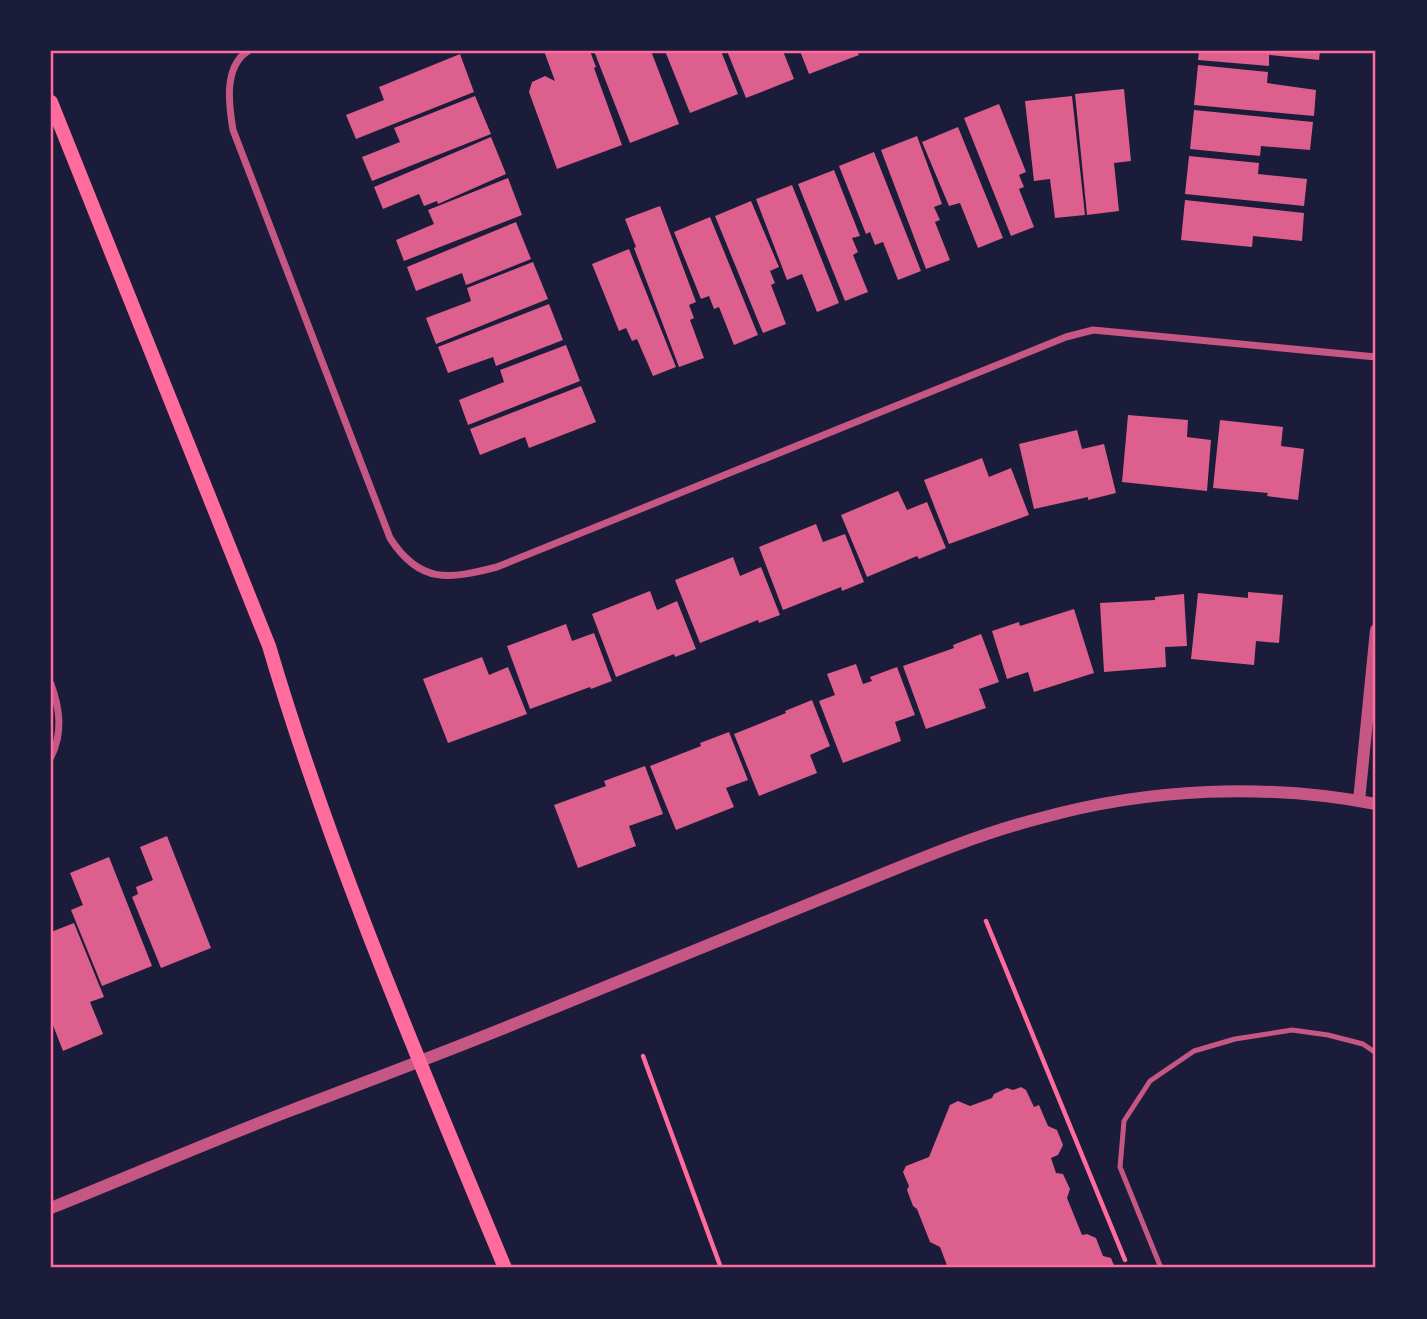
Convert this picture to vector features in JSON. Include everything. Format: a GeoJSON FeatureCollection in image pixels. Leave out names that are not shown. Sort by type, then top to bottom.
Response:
{"type":"FeatureCollection","features":[{"type":"Feature","properties":{"kind":"main road"},"geometry":{"type":"LineString","coordinates":[[51,102],[269,646],[292,724],[327,823],[505,1268]]}},
{"type":"Feature","properties":{"kind":"street"},"geometry":{"type":"LineString","coordinates":[[248,51],[243,53],[231,76],[229,102],[233,130],[390,538],[411,564],[436,575],[459,577],[497,567],[1066,337],[1093,330],[1376,357]]}},
{"type":"Feature","properties":{"kind":"street"},"geometry":{"type":"LineString","coordinates":[[1359,801],[1376,630]]}},
{"type":"Feature","properties":{"kind":"street"},"geometry":{"type":"LineString","coordinates":[[51,684],[58,702],[59,718],[58,737],[51,757]]}},
{"type":"Feature","properties":{"kind":"street"},"geometry":{"type":"LineString","coordinates":[[51,1208],[873,878],[1040,818],[1116,802],[1192,793],[1269,791],[1376,804]]}},
{"type":"Feature","properties":{"kind":"lane"},"geometry":{"type":"LineString","coordinates":[[1161,1268],[1121,1167],[1124,1121],[1150,1081],[1194,1051],[1235,1039],[1292,1030],[1363,1044],[1376,1053]]}},
{"type":"Feature","properties":{"kind":"path"},"geometry":{"type":"LineString","coordinates":[[986,921],[1129,1268]]}},
{"type":"Feature","properties":{"kind":"path"},"geometry":{"type":"LineString","coordinates":[[643,1056],[721,1268]]}},
{"type":"Feature","properties":{"kind":"building"},"geometry":{"type":"Polygon","coordinates":[[[544,51],[590,51],[622,145],[557,169],[529,92],[532,82],[545,76],[555,81],[544,51]]]}},
{"type":"Feature","properties":{"kind":"building"},"geometry":{"type":"Polygon","coordinates":[[[594,51],[651,51],[679,124],[630,143],[594,51]]]}},
{"type":"Feature","properties":{"kind":"building"},"geometry":{"type":"Polygon","coordinates":[[[665,51],[721,51],[738,94],[690,113],[665,51]]]}},
{"type":"Feature","properties":{"kind":"building"},"geometry":{"type":"Polygon","coordinates":[[[727,51],[783,51],[794,79],[746,98],[727,51]]]}},
{"type":"Feature","properties":{"kind":"building"},"geometry":{"type":"Polygon","coordinates":[[[800,51],[857,51],[859,55],[809,74],[800,51]]]}},
{"type":"Feature","properties":{"kind":"building"},"geometry":{"type":"Polygon","coordinates":[[[1199,51],[1320,51],[1319,60],[1269,55],[1269,66],[1198,60],[1199,51]]]}},
{"type":"Feature","properties":{"kind":"building"},"geometry":{"type":"Polygon","coordinates":[[[460,54],[474,92],[356,139],[346,115],[384,100],[379,87],[460,54]]]}},
{"type":"Feature","properties":{"kind":"building"},"geometry":{"type":"Polygon","coordinates":[[[1198,65],[1268,72],[1267,83],[1316,90],[1314,116],[1194,105],[1198,65]]]}},
{"type":"Feature","properties":{"kind":"building"},"geometry":{"type":"Polygon","coordinates":[[[1124,89],[1131,161],[1114,163],[1119,211],[1087,215],[1075,94],[1124,89]]]}},
{"type":"Feature","properties":{"kind":"building"},"geometry":{"type":"Polygon","coordinates":[[[475,96],[491,134],[372,181],[362,157],[400,142],[394,128],[475,96]]]}},
{"type":"Feature","properties":{"kind":"building"},"geometry":{"type":"Polygon","coordinates":[[[1072,96],[1085,215],[1055,218],[1050,179],[1034,181],[1025,101],[1072,96]]]}},
{"type":"Feature","properties":{"kind":"building"},"geometry":{"type":"Polygon","coordinates":[[[999,104],[1026,172],[1019,175],[1024,187],[1019,189],[1034,227],[1011,236],[964,118],[999,104]]]}},
{"type":"Feature","properties":{"kind":"building"},"geometry":{"type":"Polygon","coordinates":[[[1194,110],[1313,122],[1310,150],[1261,146],[1260,156],[1190,149],[1194,110]]]}},
{"type":"Feature","properties":{"kind":"building"},"geometry":{"type":"Polygon","coordinates":[[[958,127],[1003,238],[978,248],[960,203],[949,206],[922,142],[958,127]]]}},
{"type":"Feature","properties":{"kind":"building"},"geometry":{"type":"Polygon","coordinates":[[[917,136],[942,204],[934,207],[940,220],[935,222],[950,260],[926,269],[881,150],[917,136]]]}},
{"type":"Feature","properties":{"kind":"building"},"geometry":{"type":"Polygon","coordinates":[[[491,137],[506,174],[438,204],[437,201],[424,206],[419,194],[383,209],[374,187],[491,137]]]}},
{"type":"Feature","properties":{"kind":"building"},"geometry":{"type":"Polygon","coordinates":[[[874,152],[921,271],[898,280],[883,242],[875,245],[870,232],[866,234],[839,166],[874,152]]]}},
{"type":"Feature","properties":{"kind":"building"},"geometry":{"type":"Polygon","coordinates":[[[1189,156],[1259,163],[1258,174],[1307,179],[1304,206],[1185,194],[1189,156]]]}},
{"type":"Feature","properties":{"kind":"building"},"geometry":{"type":"Polygon","coordinates":[[[834,170],[860,236],[852,238],[858,252],[853,255],[868,292],[845,301],[798,184],[834,170]]]}},
{"type":"Feature","properties":{"kind":"building"},"geometry":{"type":"Polygon","coordinates":[[[508,178],[522,215],[404,261],[396,240],[434,224],[428,210],[508,178]]]}},
{"type":"Feature","properties":{"kind":"building"},"geometry":{"type":"Polygon","coordinates":[[[792,185],[839,303],[817,312],[802,274],[787,280],[756,199],[792,185]]]}},
{"type":"Feature","properties":{"kind":"building"},"geometry":{"type":"Polygon","coordinates":[[[1185,200],[1304,213],[1302,241],[1253,236],[1252,247],[1181,240],[1185,200]]]}},
{"type":"Feature","properties":{"kind":"building"},"geometry":{"type":"Polygon","coordinates":[[[751,201],[779,267],[770,271],[775,283],[771,285],[786,324],[763,333],[715,216],[751,201]]]}},
{"type":"Feature","properties":{"kind":"building"},"geometry":{"type":"Polygon","coordinates":[[[660,206],[696,302],[689,305],[694,318],[690,320],[704,358],[679,367],[625,219],[660,206]]]}},
{"type":"Feature","properties":{"kind":"building"},"geometry":{"type":"Polygon","coordinates":[[[710,217],[758,335],[734,345],[719,307],[714,309],[709,296],[701,299],[674,232],[710,217]]]}},
{"type":"Feature","properties":{"kind":"building"},"geometry":{"type":"Polygon","coordinates":[[[516,222],[531,259],[466,285],[462,273],[416,291],[407,267],[516,222]]]}},
{"type":"Feature","properties":{"kind":"building"},"geometry":{"type":"Polygon","coordinates":[[[629,249],[676,367],[653,376],[637,339],[632,341],[626,328],[619,331],[592,264],[629,249]]]}},
{"type":"Feature","properties":{"kind":"building"},"geometry":{"type":"Polygon","coordinates":[[[533,262],[548,299],[436,344],[426,318],[471,301],[467,288],[533,262]]]}},
{"type":"Feature","properties":{"kind":"building"},"geometry":{"type":"Polygon","coordinates":[[[549,304],[563,340],[496,366],[493,357],[448,373],[438,347],[549,304]]]}},
{"type":"Feature","properties":{"kind":"building"},"geometry":{"type":"Polygon","coordinates":[[[566,345],[580,381],[468,425],[459,400],[504,382],[500,370],[566,345]]]}},
{"type":"Feature","properties":{"kind":"building"},"geometry":{"type":"Polygon","coordinates":[[[581,386],[596,422],[529,448],[525,437],[480,455],[470,429],[581,386]]]}},
{"type":"Feature","properties":{"kind":"building"},"geometry":{"type":"Polygon","coordinates":[[[1128,415],[1188,420],[1187,437],[1211,440],[1207,491],[1122,482],[1128,415]]]}},
{"type":"Feature","properties":{"kind":"building"},"geometry":{"type":"Polygon","coordinates":[[[1220,420],[1283,427],[1281,446],[1304,449],[1298,500],[1267,496],[1268,493],[1213,488],[1220,420]]]}},
{"type":"Feature","properties":{"kind":"building"},"geometry":{"type":"Polygon","coordinates":[[[1077,430],[1082,449],[1104,444],[1116,493],[1034,509],[1019,444],[1077,430]]]}},
{"type":"Feature","properties":{"kind":"building"},"geometry":{"type":"Polygon","coordinates":[[[982,458],[989,477],[1011,468],[1029,515],[949,544],[924,480],[982,458]]]}},
{"type":"Feature","properties":{"kind":"building"},"geometry":{"type":"Polygon","coordinates":[[[898,491],[907,510],[927,502],[946,548],[919,559],[917,556],[867,577],[841,515],[898,491]]]}},
{"type":"Feature","properties":{"kind":"building"},"geometry":{"type":"Polygon","coordinates":[[[816,524],[823,542],[845,534],[864,582],[842,591],[841,587],[783,610],[759,547],[816,524]]]}},
{"type":"Feature","properties":{"kind":"building"},"geometry":{"type":"Polygon","coordinates":[[[733,557],[740,576],[761,567],[780,615],[759,623],[758,620],[700,643],[675,580],[733,557]]]}},
{"type":"Feature","properties":{"kind":"building"},"geometry":{"type":"Polygon","coordinates":[[[650,591],[657,610],[677,601],[696,649],[675,657],[674,654],[616,677],[592,614],[650,591]]]}},
{"type":"Feature","properties":{"kind":"building"},"geometry":{"type":"Polygon","coordinates":[[[1248,592],[1283,595],[1279,643],[1256,641],[1254,665],[1191,659],[1198,593],[1248,598],[1248,592]]]}},
{"type":"Feature","properties":{"kind":"building"},"geometry":{"type":"Polygon","coordinates":[[[1184,594],[1187,646],[1165,647],[1166,667],[1104,672],[1100,603],[1155,600],[1155,597],[1184,594]]]}},
{"type":"Feature","properties":{"kind":"building"},"geometry":{"type":"Polygon","coordinates":[[[1074,609],[1094,673],[1034,692],[1028,672],[1007,679],[992,631],[1019,622],[1020,626],[1074,609]]]}},
{"type":"Feature","properties":{"kind":"building"},"geometry":{"type":"Polygon","coordinates":[[[566,624],[572,641],[594,633],[612,681],[530,709],[507,646],[566,624]]]}},
{"type":"Feature","properties":{"kind":"building"},"geometry":{"type":"Polygon","coordinates":[[[981,634],[999,682],[979,689],[986,708],[926,729],[903,666],[954,648],[953,645],[981,634]]]}},
{"type":"Feature","properties":{"kind":"building"},"geometry":{"type":"Polygon","coordinates":[[[482,657],[489,675],[508,667],[527,714],[448,743],[423,679],[482,657]]]}},
{"type":"Feature","properties":{"kind":"building"},"geometry":{"type":"Polygon","coordinates":[[[856,664],[863,684],[872,681],[870,677],[897,667],[915,715],[895,722],[901,741],[843,763],[819,701],[835,695],[827,674],[856,664]]]}},
{"type":"Feature","properties":{"kind":"building"},"geometry":{"type":"Polygon","coordinates":[[[812,700],[830,746],[810,755],[817,773],[759,796],[734,734],[812,700]]]}},
{"type":"Feature","properties":{"kind":"building"},"geometry":{"type":"Polygon","coordinates":[[[729,732],[748,780],[726,788],[734,807],[676,830],[650,766],[729,732]]]}},
{"type":"Feature","properties":{"kind":"building"},"geometry":{"type":"Polygon","coordinates":[[[645,766],[663,814],[629,826],[636,846],[578,868],[554,805],[606,786],[604,781],[645,766]]]}},
{"type":"Feature","properties":{"kind":"building"},"geometry":{"type":"Polygon","coordinates":[[[167,836],[211,948],[161,968],[132,897],[138,894],[136,887],[153,880],[140,847],[167,836]]]}},
{"type":"Feature","properties":{"kind":"building"},"geometry":{"type":"Polygon","coordinates":[[[109,857],[152,966],[102,986],[71,910],[83,905],[70,873],[109,857]]]}},
{"type":"Feature","properties":{"kind":"building"},"geometry":{"type":"Polygon","coordinates":[[[74,923],[104,997],[90,1002],[103,1034],[63,1051],[51,1020],[51,932],[74,923]]]}},
{"type":"Feature","properties":{"kind":"building"},"geometry":{"type":"Polygon","coordinates":[[[1021,1087],[1026,1090],[1034,1107],[1039,1105],[1048,1126],[1057,1130],[1063,1145],[1058,1155],[1051,1158],[1056,1173],[1063,1174],[1070,1189],[1067,1198],[1082,1235],[1096,1238],[1103,1256],[1111,1258],[1115,1268],[948,1268],[940,1247],[930,1242],[907,1190],[909,1186],[903,1172],[906,1166],[929,1157],[950,1105],[958,1101],[970,1106],[992,1098],[994,1094],[1007,1088],[1013,1090],[1021,1087]]]}}]}
